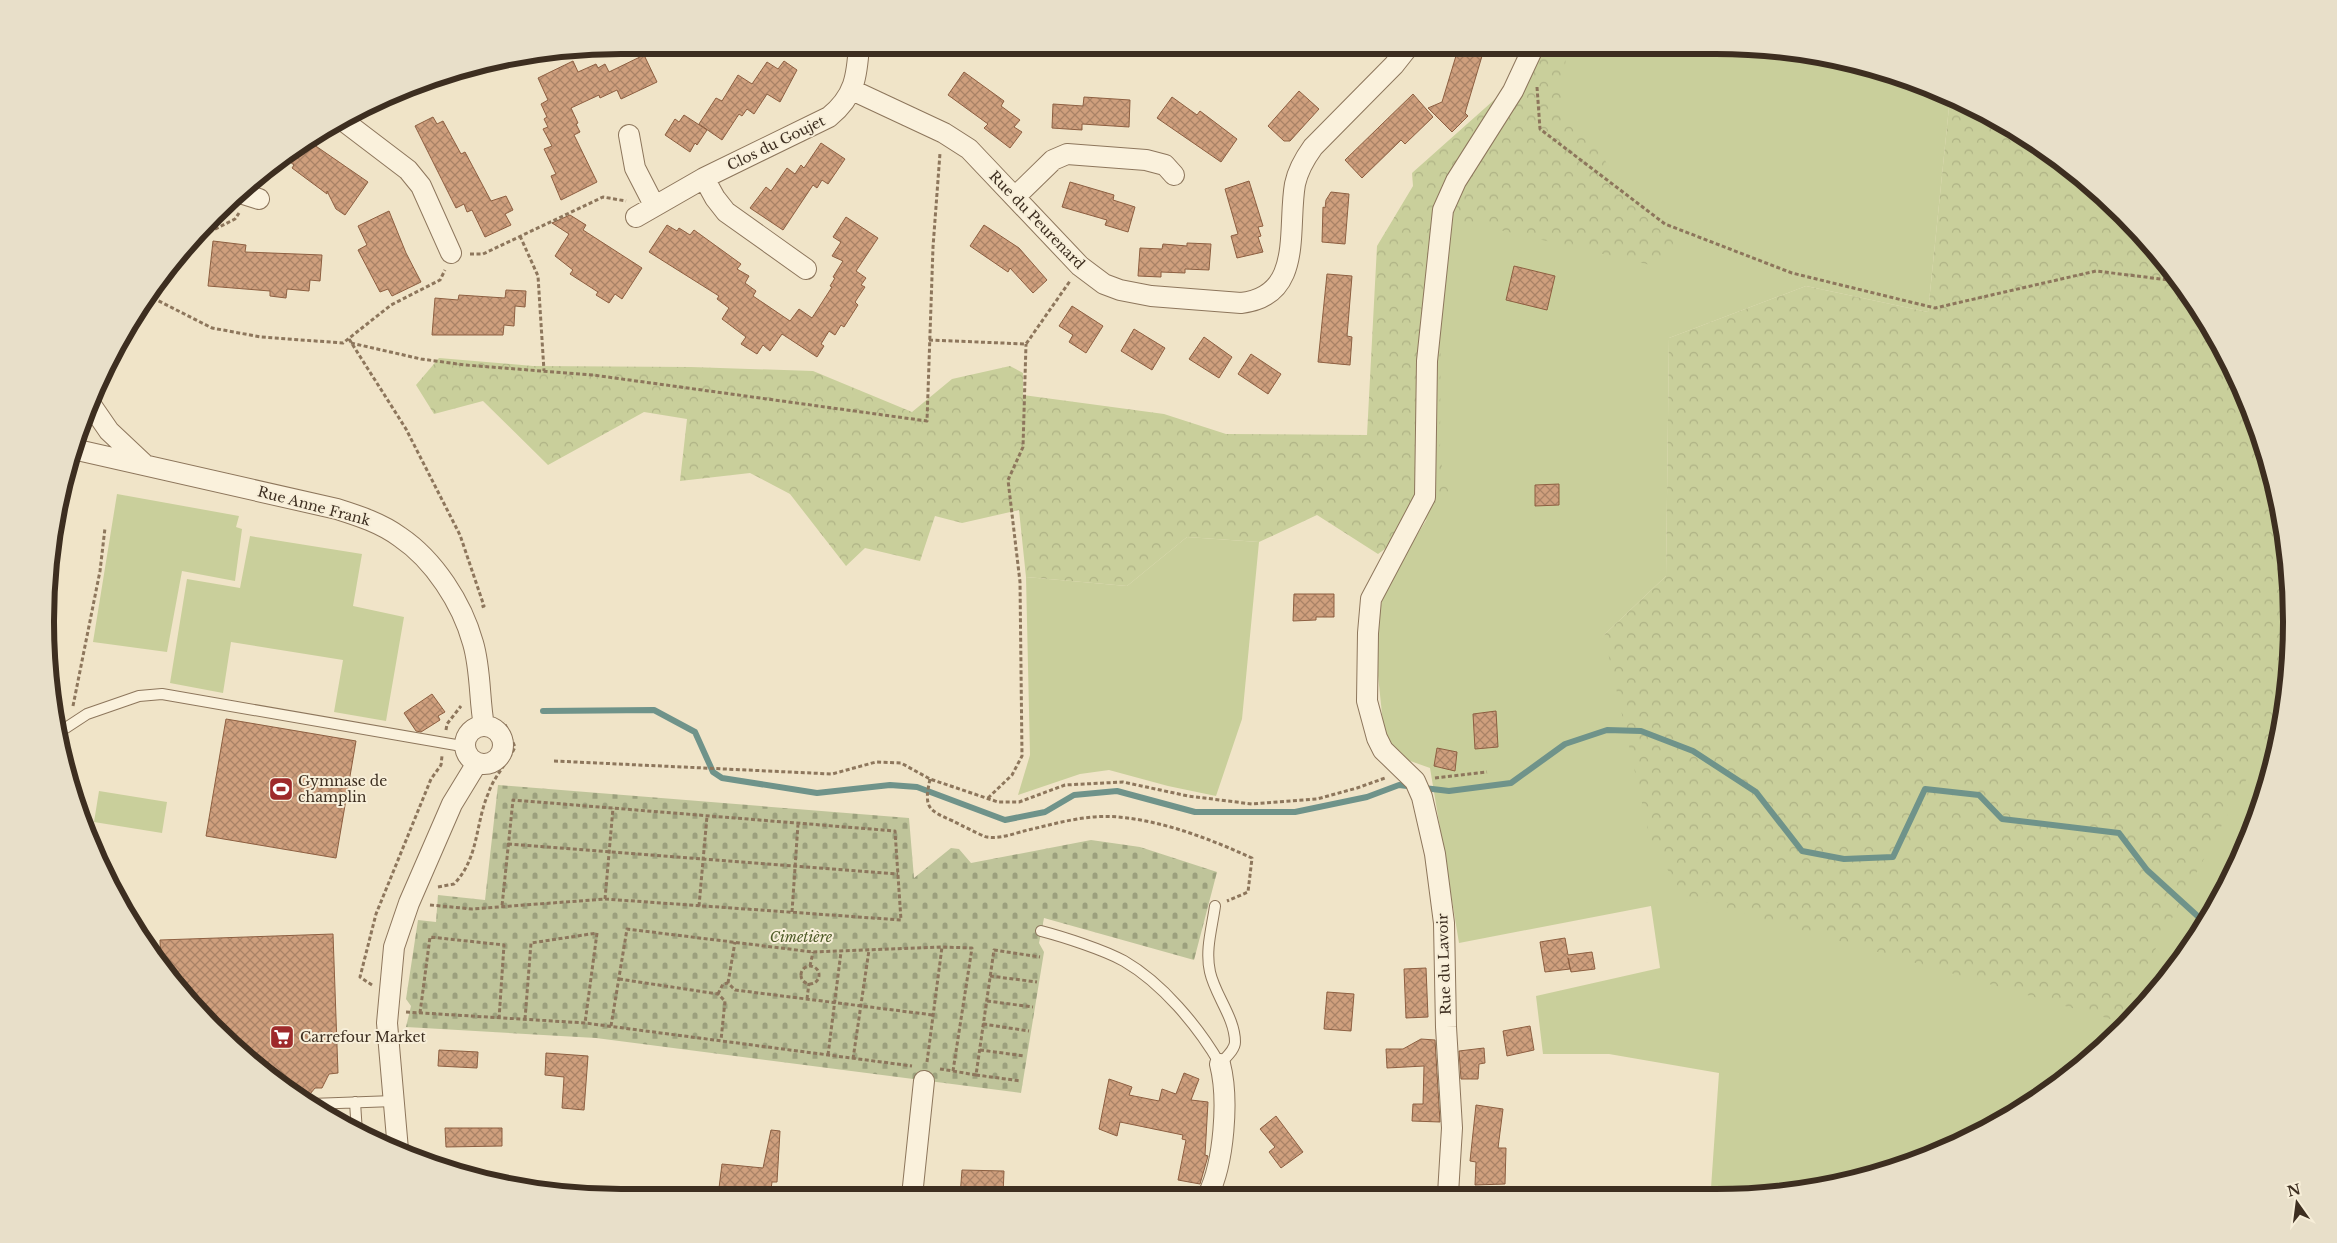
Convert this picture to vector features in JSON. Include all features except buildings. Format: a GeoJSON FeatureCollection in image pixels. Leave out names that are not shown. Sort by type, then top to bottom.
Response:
{"type":"FeatureCollection","features":[{"type":"Feature","properties":{"kind":"street","name":"Clos du Goujet"},"geometry":{"type":"LineString","coordinates":[[636,217],[704,178],[829,117],[846,101],[852,90],[858,54]]}},
{"type":"Feature","properties":{"kind":"street","name":"Rue du Peurenard"},"geometry":{"type":"LineString","coordinates":[[852,90],[944,133],[969,148],[1080,266],[1104,284],[1120,290],[1151,296],[1241,303],[1262,299],[1279,285],[1287,265],[1295,184],[1305,159],[1313,147],[1403,54]]}},
{"type":"Feature","properties":{"kind":"street","name":"Rue du Lavoir"},"geometry":{"type":"LineString","coordinates":[[1448,1189],[1452,1128],[1446,1027],[1444,923],[1435,854],[1422,797],[1408,774],[1383,750],[1376,738],[1367,701],[1368,633],[1371,599],[1425,497],[1427,361],[1443,210],[1456,181],[1513,91],[1530,54]]}},
{"type":"Feature","properties":{"kind":"street"},"geometry":{"type":"LineString","coordinates":[[348,124],[412,176],[421,186],[452,253]]}},
{"type":"Feature","properties":{"kind":"street"},"geometry":{"type":"LineString","coordinates":[[629,135],[635,168],[654,205]]}},
{"type":"Feature","properties":{"kind":"street"},"geometry":{"type":"LineString","coordinates":[[1015,197],[1053,160],[1067,154],[1146,160],[1165,165],[1174,175]]}},
{"type":"Feature","properties":{"kind":"street"},"geometry":{"type":"LineString","coordinates":[[704,178],[715,198],[726,212],[806,269]]}},
{"type":"Feature","properties":{"kind":"street"},"geometry":{"type":"LineString","coordinates":[[95,410],[109,431],[145,464]]}},
{"type":"Feature","properties":{"kind":"street","name":"Rue Anne Frank"},"geometry":{"type":"LineString","coordinates":[[80,451],[337,509],[372,521],[401,537],[434,568],[456,602],[473,641],[484,726]]}},
{"type":"Feature","properties":{"kind":"street"},"geometry":{"type":"LineString","coordinates":[[484,726],[495,730],[502,740],[502,752],[489,764],[477,763],[468,756],[465,745],[469,734],[473,730],[484,726]]}},
{"type":"Feature","properties":{"kind":"street"},"geometry":{"type":"LineString","coordinates":[[397,1143],[388,1011],[394,947],[409,903],[452,804],[477,763]]}},
{"type":"Feature","properties":{"kind":"street"},"geometry":{"type":"LineString","coordinates":[[1211,1189],[1216,1179],[1225,1111],[1224,1078],[1220,1064]]}},
{"type":"Feature","properties":{"kind":"street"},"geometry":{"type":"LineString","coordinates":[[913,1189],[925,1071]]}},
{"type":"Feature","properties":{"kind":"lane"},"geometry":{"type":"LineString","coordinates":[[65,730],[87,714],[139,696],[162,694],[443,743],[465,745]]}},
{"type":"Feature","properties":{"kind":"lane"},"geometry":{"type":"LineString","coordinates":[[1042,931],[1061,936],[1123,960],[1155,982],[1209,1045],[1220,1064],[1231,1052],[1235,1043],[1231,1025],[1210,973],[1208,951],[1215,906]]}},
{"type":"Feature","properties":{"kind":"lane"},"geometry":{"type":"LineString","coordinates":[[322,1104],[394,1101]]}},
{"type":"Feature","properties":{"kind":"lane"},"geometry":{"type":"LineString","coordinates":[[355,1102],[356,1123]]}},
{"type":"Feature","properties":{"kind":"path"},"geometry":{"type":"LineString","coordinates":[[1536,85],[1540,129],[1665,224],[1792,273],[1936,308],[2096,271],[2168,279]]}},
{"type":"Feature","properties":{"kind":"path"},"geometry":{"type":"LineString","coordinates":[[352,343],[421,359],[465,365],[592,375],[927,421],[933,247],[941,140],[944,133]]}},
{"type":"Feature","properties":{"kind":"path"},"geometry":{"type":"LineString","coordinates":[[208,233],[235,219],[250,196]]}},
{"type":"Feature","properties":{"kind":"path"},"geometry":{"type":"LineString","coordinates":[[154,299],[212,328],[261,337],[343,343],[391,305],[440,280],[452,253],[483,254],[603,197],[654,205]]}},
{"type":"Feature","properties":{"kind":"path"},"geometry":{"type":"LineString","coordinates":[[520,236],[538,276],[544,371]]}},
{"type":"Feature","properties":{"kind":"path"},"geometry":{"type":"LineString","coordinates":[[988,798],[1012,775],[1022,756],[1020,582],[1008,480],[1023,447],[1026,344],[1080,266]]}},
{"type":"Feature","properties":{"kind":"path"},"geometry":{"type":"LineString","coordinates":[[349,339],[406,429],[460,535],[484,606],[478,608]]}},
{"type":"Feature","properties":{"kind":"path"},"geometry":{"type":"LineString","coordinates":[[929,340],[1026,344]]}},
{"type":"Feature","properties":{"kind":"path"},"geometry":{"type":"LineString","coordinates":[[64,726],[74,704],[100,571],[105,528]]}},
{"type":"Feature","properties":{"kind":"path"},"geometry":{"type":"LineString","coordinates":[[479,684],[447,724],[441,765],[431,779],[376,914],[360,977],[378,990],[388,1011],[585,1023],[828,1055],[925,1071],[953,1071],[1021,1080]]}},
{"type":"Feature","properties":{"kind":"path"},"geometry":{"type":"LineString","coordinates":[[554,761],[832,774],[876,762],[901,763],[930,779],[998,802],[1019,802],[1065,785],[1123,782],[1188,796],[1252,804],[1317,799],[1383,779],[1408,774],[1487,772]]}},
{"type":"Feature","properties":{"kind":"path"},"geometry":{"type":"LineString","coordinates":[[930,779],[926,799],[928,807],[937,814],[976,831],[985,838],[1000,837],[1075,819],[1117,817],[1212,840],[1252,858],[1248,892],[1215,906]]}},
{"type":"Feature","properties":{"kind":"path"},"geometry":{"type":"LineString","coordinates":[[409,903],[472,909],[605,899],[901,920],[895,831],[512,800],[502,906]]}},
{"type":"Feature","properties":{"kind":"path"},"geometry":{"type":"LineString","coordinates":[[605,899],[612,808]]}},
{"type":"Feature","properties":{"kind":"path"},"geometry":{"type":"LineString","coordinates":[[699,906],[707,816]]}},
{"type":"Feature","properties":{"kind":"path"},"geometry":{"type":"LineString","coordinates":[[792,912],[798,824]]}},
{"type":"Feature","properties":{"kind":"path"},"geometry":{"type":"LineString","coordinates":[[508,844],[795,868],[898,874]]}},
{"type":"Feature","properties":{"kind":"path"},"geometry":{"type":"LineString","coordinates":[[611,1026],[628,929],[812,952],[942,947],[972,948],[953,1071]]}},
{"type":"Feature","properties":{"kind":"path"},"geometry":{"type":"LineString","coordinates":[[524,1019],[531,943],[597,932],[585,1023]]}},
{"type":"Feature","properties":{"kind":"path"},"geometry":{"type":"LineString","coordinates":[[420,1013],[430,937],[504,945],[499,1019]]}},
{"type":"Feature","properties":{"kind":"path"},"geometry":{"type":"LineString","coordinates":[[728,983],[735,942]]}},
{"type":"Feature","properties":{"kind":"path"},"geometry":{"type":"LineString","coordinates":[[925,1071],[942,947]]}},
{"type":"Feature","properties":{"kind":"path"},"geometry":{"type":"LineString","coordinates":[[853,1059],[869,950]]}},
{"type":"Feature","properties":{"kind":"path"},"geometry":{"type":"LineString","coordinates":[[976,1075],[994,950],[1040,957]]}},
{"type":"Feature","properties":{"kind":"path"},"geometry":{"type":"LineString","coordinates":[[810,966],[812,952]]}},
{"type":"Feature","properties":{"kind":"path"},"geometry":{"type":"LineString","coordinates":[[828,1055],[841,952]]}},
{"type":"Feature","properties":{"kind":"path"},"geometry":{"type":"LineString","coordinates":[[810,966],[816,968],[818,976],[814,982],[809,984],[803,981],[801,972],[805,967],[810,966]]}},
{"type":"Feature","properties":{"kind":"path"},"geometry":{"type":"LineString","coordinates":[[990,976],[1037,982]]}},
{"type":"Feature","properties":{"kind":"path"},"geometry":{"type":"LineString","coordinates":[[619,979],[718,994],[725,1001],[721,1040]]}},
{"type":"Feature","properties":{"kind":"path"},"geometry":{"type":"LineString","coordinates":[[718,994],[723,984],[728,983]]}},
{"type":"Feature","properties":{"kind":"path"},"geometry":{"type":"LineString","coordinates":[[728,983],[735,990],[933,1015]]}},
{"type":"Feature","properties":{"kind":"path"},"geometry":{"type":"LineString","coordinates":[[807,999],[809,984]]}},
{"type":"Feature","properties":{"kind":"path"},"geometry":{"type":"LineString","coordinates":[[987,1001],[1033,1007]]}},
{"type":"Feature","properties":{"kind":"path"},"geometry":{"type":"LineString","coordinates":[[983,1024],[1029,1031]]}},
{"type":"Feature","properties":{"kind":"path"},"geometry":{"type":"LineString","coordinates":[[980,1050],[1025,1056]]}},
{"type":"Feature","properties":{"kind":"green space"},"geometry":{"type":"Polygon","coordinates":[[[1518,54],[1566,54],[1561,106],[1604,158],[1625,200],[1684,241],[1655,266],[1456,220],[1441,258],[1440,458],[1451,502],[1378,554],[1317,515],[1259,542],[1187,537],[1127,586],[1026,577],[1019,510],[962,523],[935,516],[920,561],[865,548],[846,566],[790,494],[750,473],[680,481],[687,419],[644,412],[548,465],[483,401],[434,414],[416,385],[439,358],[533,366],[691,367],[813,371],[912,412],[952,379],[1010,366],[1023,373],[1023,395],[1164,414],[1226,434],[1367,435],[1377,246],[1413,186],[1412,173],[1512,84],[1518,54]]]}},
{"type":"Feature","properties":{"kind":"green space"},"geometry":{"type":"Polygon","coordinates":[[[1537,54],[1715,54],[1753,55],[1790,59],[1862,73],[1898,84],[1949,104],[1928,312],[1806,286],[1669,338],[1666,576],[1604,635],[2267,755],[2253,804],[2225,873],[2188,937],[2166,967],[2117,1023],[2061,1072],[2031,1094],[1967,1131],[1898,1159],[1862,1170],[1790,1184],[1753,1188],[1711,1188],[1719,1073],[1609,1054],[1543,1054],[1536,996],[1660,968],[1651,906],[1459,943],[1430,768],[1399,757],[1384,733],[1374,637],[1385,587],[1441,496],[1391,427],[1454,147],[1537,54]]]}},
{"type":"Feature","properties":{"kind":"green space"},"geometry":{"type":"Polygon","coordinates":[[[1949,104],[1967,112],[2031,149],[2061,171],[2117,220],[2142,247],[2188,306],[2225,370],[2253,439],[2264,475],[2278,547],[2282,584],[2283,622],[2278,696],[2267,756],[2260,754],[2117,1021],[1684,896],[1651,843],[1604,635],[1666,576],[1669,338],[1806,286],[1928,312],[1949,104]]]}},
{"type":"Feature","properties":{"kind":"green space"},"geometry":{"type":"Polygon","coordinates":[[[117,494],[239,516],[236,527],[242,529],[235,581],[182,571],[167,652],[93,642],[117,494]]]}},
{"type":"Feature","properties":{"kind":"green space"},"geometry":{"type":"Polygon","coordinates":[[[250,536],[362,554],[353,606],[404,617],[386,721],[334,712],[343,660],[231,642],[223,693],[170,683],[187,579],[240,588],[250,536]]]}},
{"type":"Feature","properties":{"kind":"green space"},"geometry":{"type":"Polygon","coordinates":[[[1187,537],[1259,542],[1242,719],[1216,796],[1168,786],[1109,770],[1080,774],[1018,795],[1030,755],[1026,577],[1127,586],[1187,537]]]}},
{"type":"Feature","properties":{"kind":"green space","name":"Cimetière"},"geometry":{"type":"Polygon","coordinates":[[[498,785],[909,818],[914,878],[951,848],[959,849],[971,863],[1091,840],[1140,847],[1217,872],[1194,960],[1044,918],[1039,943],[1044,952],[1021,1093],[596,1038],[406,1027],[411,1006],[406,999],[418,920],[436,922],[438,895],[485,900],[498,785]]]}},
{"type":"Feature","properties":{"kind":"green space"},"geometry":{"type":"Polygon","coordinates":[[[99,791],[167,802],[162,833],[94,822],[99,791]]]}},
{"type":"Feature","properties":{"kind":"waterway"},"geometry":{"type":"LineString","coordinates":[[543,711],[654,710],[695,732],[713,772],[722,778],[817,793],[890,785],[917,787],[1005,820],[1045,812],[1074,795],[1117,791],[1195,812],[1295,812],[1367,797],[1399,785],[1449,791],[1511,783],[1565,744],[1607,730],[1641,731],[1693,751],[1756,792],[1802,851],[1844,859],[1893,857],[1925,789],[1979,795],[2002,819],[2119,833],[2147,870],[2199,918]]}},
{"type":"Feature","properties":{"kind":"place","name":"Gymnase de champlin"},"geometry":{"type":"Point","coordinates":[281,789]}},
{"type":"Feature","properties":{"kind":"place","name":"Carrefour Market"},"geometry":{"type":"Point","coordinates":[282,1037]}}]}
